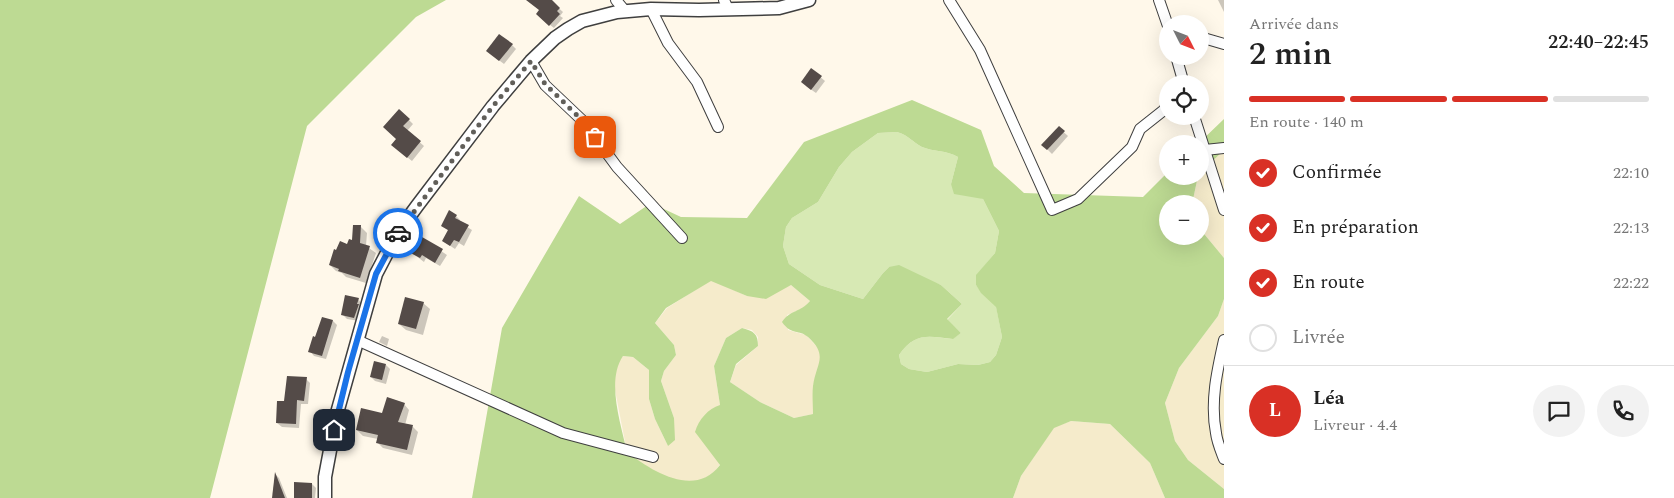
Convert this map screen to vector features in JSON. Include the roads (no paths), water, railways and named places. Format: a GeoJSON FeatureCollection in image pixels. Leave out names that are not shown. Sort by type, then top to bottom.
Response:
{"type":"FeatureCollection","features":[{"type":"Feature","properties":{"kind":"street"},"geometry":{"type":"LineString","coordinates":[[616,0],[625,11]]}},
{"type":"Feature","properties":{"kind":"street"},"geometry":{"type":"LineString","coordinates":[[325,498],[325,477],[337,413],[376,274],[398,232],[493,106],[531,61],[555,38],[582,21],[617,12],[726,5],[779,8],[809,0]]}},
{"type":"Feature","properties":{"kind":"street"},"geometry":{"type":"LineString","coordinates":[[950,0],[980,50],[1052,210],[1078,199],[1132,147],[1140,130],[1159,114]]}},
{"type":"Feature","properties":{"kind":"street"},"geometry":{"type":"LineString","coordinates":[[1159,0],[1164,15]]}},
{"type":"Feature","properties":{"kind":"street"},"geometry":{"type":"LineString","coordinates":[[651,9],[668,43],[697,82],[718,127]]}},
{"type":"Feature","properties":{"kind":"street"},"geometry":{"type":"LineString","coordinates":[[1209,40],[1224,44]]}},
{"type":"Feature","properties":{"kind":"street"},"geometry":{"type":"LineString","coordinates":[[531,61],[545,84],[584,122],[618,167],[682,238]]}},
{"type":"Feature","properties":{"kind":"street"},"geometry":{"type":"LineString","coordinates":[[1209,150],[1224,148]]}},
{"type":"Feature","properties":{"kind":"street"},"geometry":{"type":"LineString","coordinates":[[1209,163],[1224,210]]}},
{"type":"Feature","properties":{"kind":"street"},"geometry":{"type":"LineString","coordinates":[[357,340],[563,433],[653,457]]}},
{"type":"Feature","properties":{"kind":"street"},"geometry":{"type":"LineString","coordinates":[[1224,340],[1217,371],[1213,415],[1216,435],[1224,460]]}}]}
